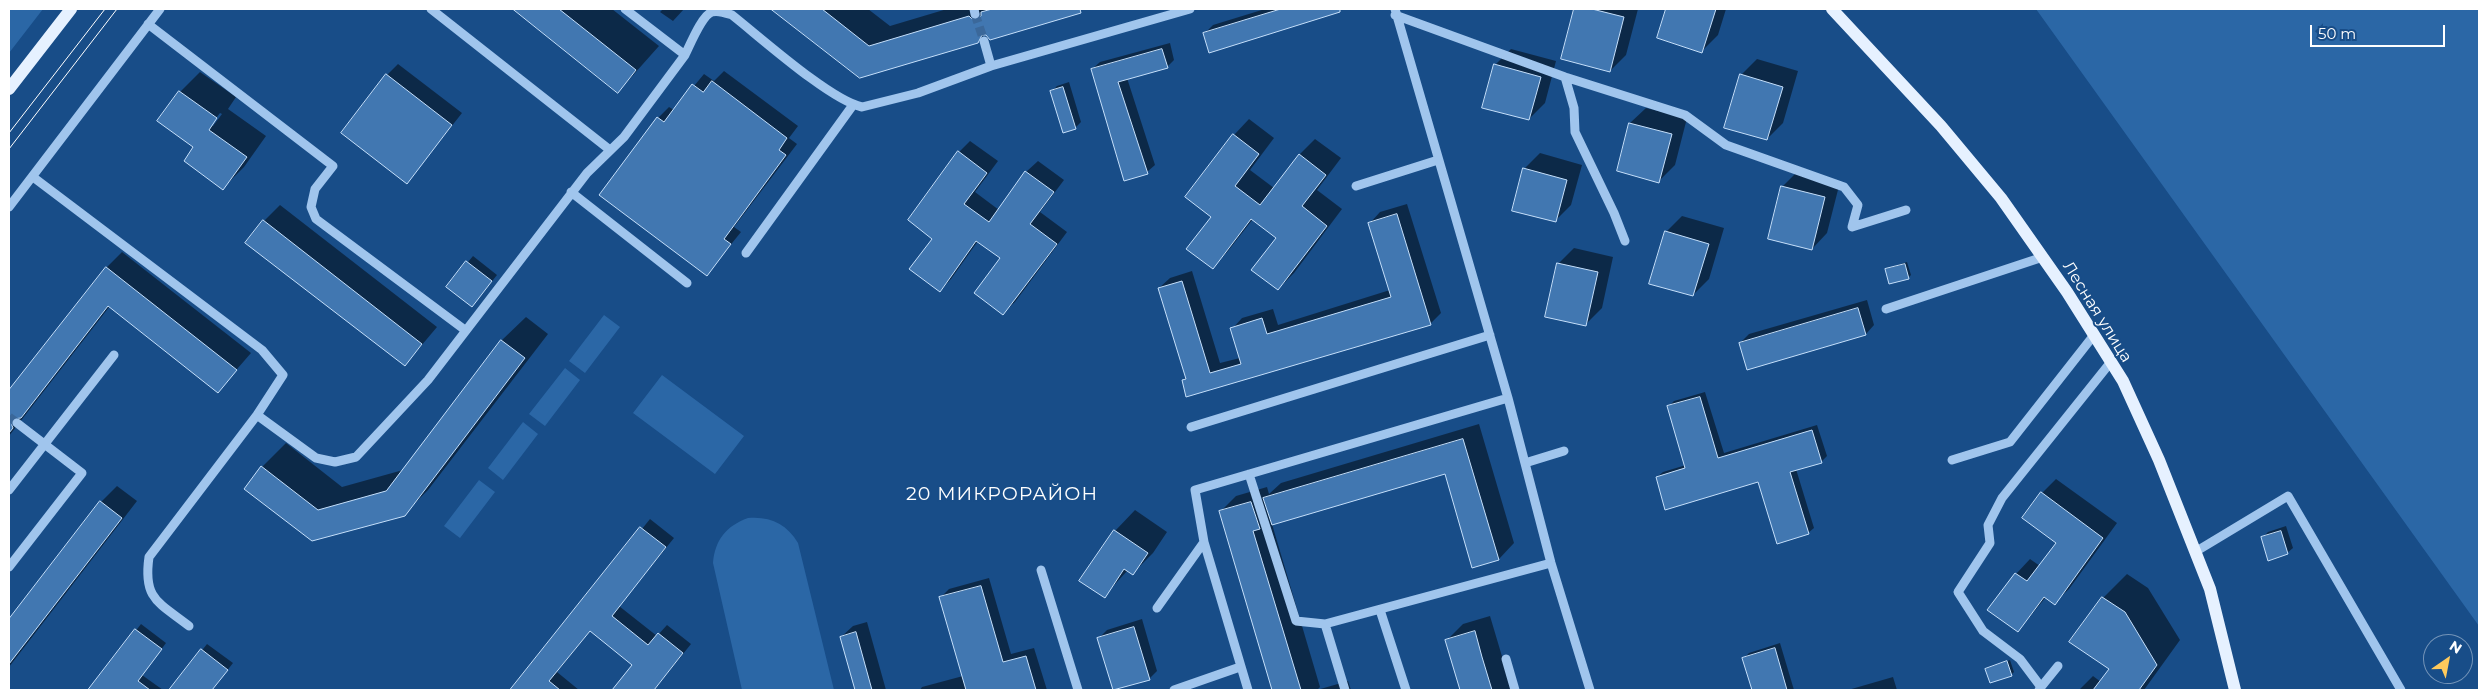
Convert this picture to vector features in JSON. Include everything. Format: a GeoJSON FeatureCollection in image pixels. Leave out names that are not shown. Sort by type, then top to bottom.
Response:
{"type":"FeatureCollection","features":[{"type":"Feature","properties":{"kind":"main road"},"geometry":{"type":"LineString","coordinates":[[9,89],[71,9]]}},
{"type":"Feature","properties":{"kind":"main road","name":"Лесная улица"},"geometry":{"type":"LineString","coordinates":[[1832,9],[1941,126],[2001,198],[2043,257],[2123,381],[2160,460],[2210,589],[2235,690]]}},
{"type":"Feature","properties":{"kind":"lane"},"geometry":{"type":"LineString","coordinates":[[9,207],[160,9]]}},
{"type":"Feature","properties":{"kind":"lane"},"geometry":{"type":"LineString","coordinates":[[431,9],[610,150]]}},
{"type":"Feature","properties":{"kind":"lane"},"geometry":{"type":"LineString","coordinates":[[624,9],[684,55]]}},
{"type":"Feature","properties":{"kind":"lane"},"geometry":{"type":"LineString","coordinates":[[257,415],[316,458],[335,462],[356,457],[428,380],[571,192],[587,173],[624,137],[684,55],[706,16],[712,12],[723,12],[732,15],[814,79],[853,105],[862,107],[918,93],[991,66],[1190,9]]}},
{"type":"Feature","properties":{"kind":"lane"},"geometry":{"type":"LineString","coordinates":[[1395,12],[1565,77],[1685,114],[1726,145],[1844,187],[1858,205],[1852,227],[1906,210]]}},
{"type":"Feature","properties":{"kind":"lane"},"geometry":{"type":"LineString","coordinates":[[1395,12],[1508,398],[1551,563],[1590,690]]}},
{"type":"Feature","properties":{"kind":"lane"},"geometry":{"type":"LineString","coordinates":[[148,24],[333,166],[315,189],[310,207],[316,219],[465,330]]}},
{"type":"Feature","properties":{"kind":"lane"},"geometry":{"type":"LineString","coordinates":[[984,42],[991,66]]}},
{"type":"Feature","properties":{"kind":"lane"},"geometry":{"type":"LineString","coordinates":[[1565,77],[1574,108],[1574,132],[1614,213],[1625,241]]}},
{"type":"Feature","properties":{"kind":"lane"},"geometry":{"type":"LineString","coordinates":[[746,253],[853,105]]}},
{"type":"Feature","properties":{"kind":"lane"},"geometry":{"type":"LineString","coordinates":[[1356,186],[1438,160]]}},
{"type":"Feature","properties":{"kind":"lane"},"geometry":{"type":"LineString","coordinates":[[32,176],[262,350],[283,375],[257,415],[149,557],[146,578],[153,597],[189,626]]}},
{"type":"Feature","properties":{"kind":"lane"},"geometry":{"type":"LineString","coordinates":[[571,192],[687,283]]}},
{"type":"Feature","properties":{"kind":"lane"},"geometry":{"type":"LineString","coordinates":[[1886,309],[2043,257]]}},
{"type":"Feature","properties":{"kind":"lane"},"geometry":{"type":"LineString","coordinates":[[1952,460],[2010,442],[2094,335]]}},
{"type":"Feature","properties":{"kind":"lane"},"geometry":{"type":"LineString","coordinates":[[1192,427],[1490,336]]}},
{"type":"Feature","properties":{"kind":"lane"},"geometry":{"type":"LineString","coordinates":[[9,490],[114,355]]}},
{"type":"Feature","properties":{"kind":"lane"},"geometry":{"type":"LineString","coordinates":[[2058,666],[2040,689],[2020,659],[1983,631],[1958,592],[1990,543],[1988,525],[2002,498],[2110,363]]}},
{"type":"Feature","properties":{"kind":"lane"},"geometry":{"type":"LineString","coordinates":[[1248,690],[1204,542],[1195,490],[1508,398]]}},
{"type":"Feature","properties":{"kind":"lane"},"geometry":{"type":"LineString","coordinates":[[9,567],[82,473],[17,423]]}},
{"type":"Feature","properties":{"kind":"lane"},"geometry":{"type":"LineString","coordinates":[[1525,463],[1564,451]]}},
{"type":"Feature","properties":{"kind":"lane"},"geometry":{"type":"LineString","coordinates":[[1249,474],[1296,621],[1325,624],[1551,563]]}},
{"type":"Feature","properties":{"kind":"lane"},"geometry":{"type":"LineString","coordinates":[[2195,552],[2288,496],[2401,690]]}},
{"type":"Feature","properties":{"kind":"lane"},"geometry":{"type":"LineString","coordinates":[[1157,608],[1204,542]]}},
{"type":"Feature","properties":{"kind":"lane"},"geometry":{"type":"LineString","coordinates":[[1041,570],[1078,690]]}},
{"type":"Feature","properties":{"kind":"lane"},"geometry":{"type":"LineString","coordinates":[[1380,610],[1406,690]]}},
{"type":"Feature","properties":{"kind":"lane"},"geometry":{"type":"LineString","coordinates":[[1325,624],[1345,690]]}},
{"type":"Feature","properties":{"kind":"lane"},"geometry":{"type":"LineString","coordinates":[[1506,659],[1515,690]]}},
{"type":"Feature","properties":{"kind":"lane"},"geometry":{"type":"LineString","coordinates":[[1174,690],[1240,667]]}},
{"type":"Feature","properties":{"kind":"shaded area"},"geometry":{"type":"Polygon","coordinates":[[[9,9],[43,9],[9,53],[9,9]]]}},
{"type":"Feature","properties":{"kind":"shaded area"},"geometry":{"type":"Polygon","coordinates":[[[2036,9],[2479,9],[2479,626],[2036,9]]]}},
{"type":"Feature","properties":{"kind":"shaded area"},"geometry":{"type":"Polygon","coordinates":[[[604,315],[620,327],[585,373],[569,361],[604,315]]]}},
{"type":"Feature","properties":{"kind":"shaded area"},"geometry":{"type":"Polygon","coordinates":[[[565,368],[580,380],[545,426],[529,414],[565,368]]]}},
{"type":"Feature","properties":{"kind":"shaded area"},"geometry":{"type":"Polygon","coordinates":[[[662,375],[744,436],[715,474],[633,413],[662,375]]]}},
{"type":"Feature","properties":{"kind":"shaded area"},"geometry":{"type":"Polygon","coordinates":[[[523,422],[538,434],[503,480],[488,468],[523,422]]]}},
{"type":"Feature","properties":{"kind":"shaded area"},"geometry":{"type":"Polygon","coordinates":[[[479,480],[495,492],[460,538],[444,526],[479,480]]]}},
{"type":"Feature","properties":{"kind":"shaded area"},"geometry":{"type":"Polygon","coordinates":[[[748,518],[764,518],[783,526],[794,536],[798,543],[834,690],[742,690],[713,563],[716,547],[723,535],[734,525],[748,518]]]}},
{"type":"Feature","properties":{"kind":"building"},"geometry":{"type":"Polygon","coordinates":[[[513,9],[559,9],[636,70],[618,93],[513,9]]]}},
{"type":"Feature","properties":{"kind":"building"},"geometry":{"type":"Polygon","coordinates":[[[771,9],[822,9],[869,46],[969,16],[973,20],[977,20],[981,16],[981,12],[992,9],[1080,9],[1081,13],[990,40],[986,35],[982,35],[978,43],[860,78],[771,9]]]}},
{"type":"Feature","properties":{"kind":"building"},"geometry":{"type":"Polygon","coordinates":[[[1281,9],[1340,9],[1340,12],[1209,53],[1203,33],[1281,9]]]}},
{"type":"Feature","properties":{"kind":"building"},"geometry":{"type":"Polygon","coordinates":[[[1574,9],[1592,9],[1624,17],[1610,72],[1561,59],[1574,9]]]}},
{"type":"Feature","properties":{"kind":"building"},"geometry":{"type":"Polygon","coordinates":[[[1666,9],[1716,9],[1702,53],[1657,38],[1666,9]]]}},
{"type":"Feature","properties":{"kind":"building"},"geometry":{"type":"Polygon","coordinates":[[[1162,49],[1168,68],[1118,82],[1148,174],[1124,181],[1091,69],[1162,49]]]}},
{"type":"Feature","properties":{"kind":"building"},"geometry":{"type":"Polygon","coordinates":[[[1494,64],[1541,77],[1529,120],[1482,108],[1494,64]]]}},
{"type":"Feature","properties":{"kind":"building"},"geometry":{"type":"Polygon","coordinates":[[[386,74],[452,125],[407,184],[341,133],[386,74]]]}},
{"type":"Feature","properties":{"kind":"building"},"geometry":{"type":"Polygon","coordinates":[[[1740,74],[1783,87],[1767,140],[1724,128],[1740,74]]]}},
{"type":"Feature","properties":{"kind":"building"},"geometry":{"type":"Polygon","coordinates":[[[712,81],[787,138],[779,150],[786,155],[724,239],[731,244],[707,276],[599,195],[657,117],[664,122],[692,84],[703,92],[712,81]]]}},
{"type":"Feature","properties":{"kind":"building"},"geometry":{"type":"Polygon","coordinates":[[[1063,87],[1076,129],[1063,133],[1050,91],[1063,87]]]}},
{"type":"Feature","properties":{"kind":"building"},"geometry":{"type":"Polygon","coordinates":[[[179,91],[217,118],[209,130],[247,157],[223,190],[184,161],[193,147],[157,121],[179,91]]]}},
{"type":"Feature","properties":{"kind":"building"},"geometry":{"type":"Polygon","coordinates":[[[1629,123],[1672,134],[1659,183],[1617,171],[1629,123]]]}},
{"type":"Feature","properties":{"kind":"building"},"geometry":{"type":"Polygon","coordinates":[[[1233,134],[1259,154],[1235,186],[1260,205],[1299,154],[1326,175],[1302,206],[1327,226],[1278,290],[1251,270],[1276,238],[1251,219],[1213,269],[1186,249],[1211,217],[1185,197],[1233,134]]]}},
{"type":"Feature","properties":{"kind":"building"},"geometry":{"type":"Polygon","coordinates":[[[958,151],[987,173],[964,204],[989,222],[1025,171],[1054,192],[1030,224],[1057,244],[1003,315],[974,293],[1000,258],[976,241],[940,292],[909,269],[932,239],[908,220],[958,151]]]}},
{"type":"Feature","properties":{"kind":"building"},"geometry":{"type":"Polygon","coordinates":[[[1523,168],[1567,180],[1556,222],[1512,211],[1523,168]]]}},
{"type":"Feature","properties":{"kind":"building"},"geometry":{"type":"Polygon","coordinates":[[[1781,186],[1825,197],[1812,250],[1768,239],[1781,186]]]}},
{"type":"Feature","properties":{"kind":"building"},"geometry":{"type":"Polygon","coordinates":[[[1397,214],[1431,325],[1186,397],[1182,380],[1186,379],[1158,288],[1182,281],[1210,373],[1241,364],[1230,328],[1262,318],[1267,334],[1391,297],[1368,223],[1397,214]]]}},
{"type":"Feature","properties":{"kind":"building"},"geometry":{"type":"Polygon","coordinates":[[[263,220],[422,344],[405,366],[245,243],[263,220]]]}},
{"type":"Feature","properties":{"kind":"building"},"geometry":{"type":"Polygon","coordinates":[[[1665,231],[1709,244],[1693,296],[1649,284],[1665,231]]]}},
{"type":"Feature","properties":{"kind":"building"},"geometry":{"type":"Polygon","coordinates":[[[466,261],[492,281],[472,307],[446,287],[466,261]]]}},
{"type":"Feature","properties":{"kind":"building"},"geometry":{"type":"Polygon","coordinates":[[[1557,263],[1598,272],[1586,326],[1545,317],[1557,263]]]}},
{"type":"Feature","properties":{"kind":"building"},"geometry":{"type":"Polygon","coordinates":[[[1905,264],[1909,279],[1889,284],[1885,269],[1905,264]]]}},
{"type":"Feature","properties":{"kind":"building"},"geometry":{"type":"Polygon","coordinates":[[[106,267],[237,370],[218,393],[108,306],[21,418],[12,419],[13,428],[9,433],[9,390],[106,267]]]}},
{"type":"Feature","properties":{"kind":"building"},"geometry":{"type":"Polygon","coordinates":[[[1858,308],[1866,335],[1747,370],[1739,343],[1858,308]]]}},
{"type":"Feature","properties":{"kind":"building"},"geometry":{"type":"Polygon","coordinates":[[[501,340],[525,358],[405,516],[312,541],[244,489],[261,466],[318,510],[386,491],[501,340]]]}},
{"type":"Feature","properties":{"kind":"building"},"geometry":{"type":"Polygon","coordinates":[[[1700,397],[1718,458],[1812,430],[1822,463],[1790,472],[1809,534],[1777,544],[1758,482],[1665,510],[1656,477],[1685,468],[1667,406],[1700,397]]]}},
{"type":"Feature","properties":{"kind":"building"},"geometry":{"type":"Polygon","coordinates":[[[1463,439],[1499,560],[1472,568],[1445,474],[1272,525],[1263,498],[1463,439]]]}},
{"type":"Feature","properties":{"kind":"building"},"geometry":{"type":"Polygon","coordinates":[[[2041,492],[2103,538],[2055,605],[2044,597],[2018,632],[1987,610],[2015,573],[2027,581],[2056,543],[2022,518],[2041,492]]]}},
{"type":"Feature","properties":{"kind":"building"},"geometry":{"type":"Polygon","coordinates":[[[100,501],[122,518],[9,664],[9,619],[100,501]]]}},
{"type":"Feature","properties":{"kind":"building"},"geometry":{"type":"Polygon","coordinates":[[[1251,502],[1260,529],[1253,531],[1301,690],[1272,690],[1219,511],[1251,502]]]}},
{"type":"Feature","properties":{"kind":"building"},"geometry":{"type":"Polygon","coordinates":[[[640,527],[666,547],[612,616],[648,645],[658,633],[683,653],[654,690],[612,690],[632,665],[590,631],[549,681],[560,690],[510,690],[640,527]]]}},
{"type":"Feature","properties":{"kind":"building"},"geometry":{"type":"Polygon","coordinates":[[[1114,530],[1148,553],[1133,575],[1124,569],[1105,598],[1079,581],[1114,530]]]}},
{"type":"Feature","properties":{"kind":"building"},"geometry":{"type":"Polygon","coordinates":[[[2281,531],[2288,554],[2268,561],[2261,537],[2281,531]]]}},
{"type":"Feature","properties":{"kind":"building"},"geometry":{"type":"Polygon","coordinates":[[[981,586],[1003,662],[1026,656],[1036,690],[966,690],[939,597],[981,586]]]}},
{"type":"Feature","properties":{"kind":"building"},"geometry":{"type":"Polygon","coordinates":[[[2102,597],[2125,612],[2157,665],[2139,690],[2093,690],[2109,669],[2069,642],[2102,597]]]}},
{"type":"Feature","properties":{"kind":"building"},"geometry":{"type":"Polygon","coordinates":[[[1134,627],[1150,680],[1113,690],[1097,638],[1134,627]]]}},
{"type":"Feature","properties":{"kind":"building"},"geometry":{"type":"Polygon","coordinates":[[[135,629],[162,649],[138,681],[150,690],[88,690],[135,629]]]}},
{"type":"Feature","properties":{"kind":"building"},"geometry":{"type":"Polygon","coordinates":[[[1475,631],[1492,690],[1460,690],[1445,640],[1475,631]]]}},
{"type":"Feature","properties":{"kind":"building"},"geometry":{"type":"Polygon","coordinates":[[[856,632],[872,690],[855,690],[840,637],[856,632]]]}},
{"type":"Feature","properties":{"kind":"building"},"geometry":{"type":"Polygon","coordinates":[[[1775,648],[1787,690],[1752,690],[1742,658],[1775,648]]]}},
{"type":"Feature","properties":{"kind":"building"},"geometry":{"type":"Polygon","coordinates":[[[201,649],[228,670],[212,690],[169,690],[201,649]]]}},
{"type":"Feature","properties":{"kind":"building"},"geometry":{"type":"Polygon","coordinates":[[[2007,661],[2012,676],[1990,683],[1985,669],[2007,661]]]}},
{"type":"Feature","properties":{"kind":"tunnel"},"geometry":{"type":"LineString","coordinates":[[975,14],[984,41]]}},
{"type":"Feature","properties":{"kind":"tunnel"},"geometry":{"type":"LineString","coordinates":[[9,417],[17,423]]}},
{"type":"Feature","properties":{"kind":"tram line"},"geometry":{"type":"LineString","coordinates":[[9,133],[105,9]]}},
{"type":"Feature","properties":{"kind":"tram line"},"geometry":{"type":"LineString","coordinates":[[9,149],[117,9]]}},
{"type":"Feature","properties":{"kind":"district","name":"20 МИКРОРАЙОН"},"geometry":{"type":"Point","coordinates":[1002,494]}}]}
